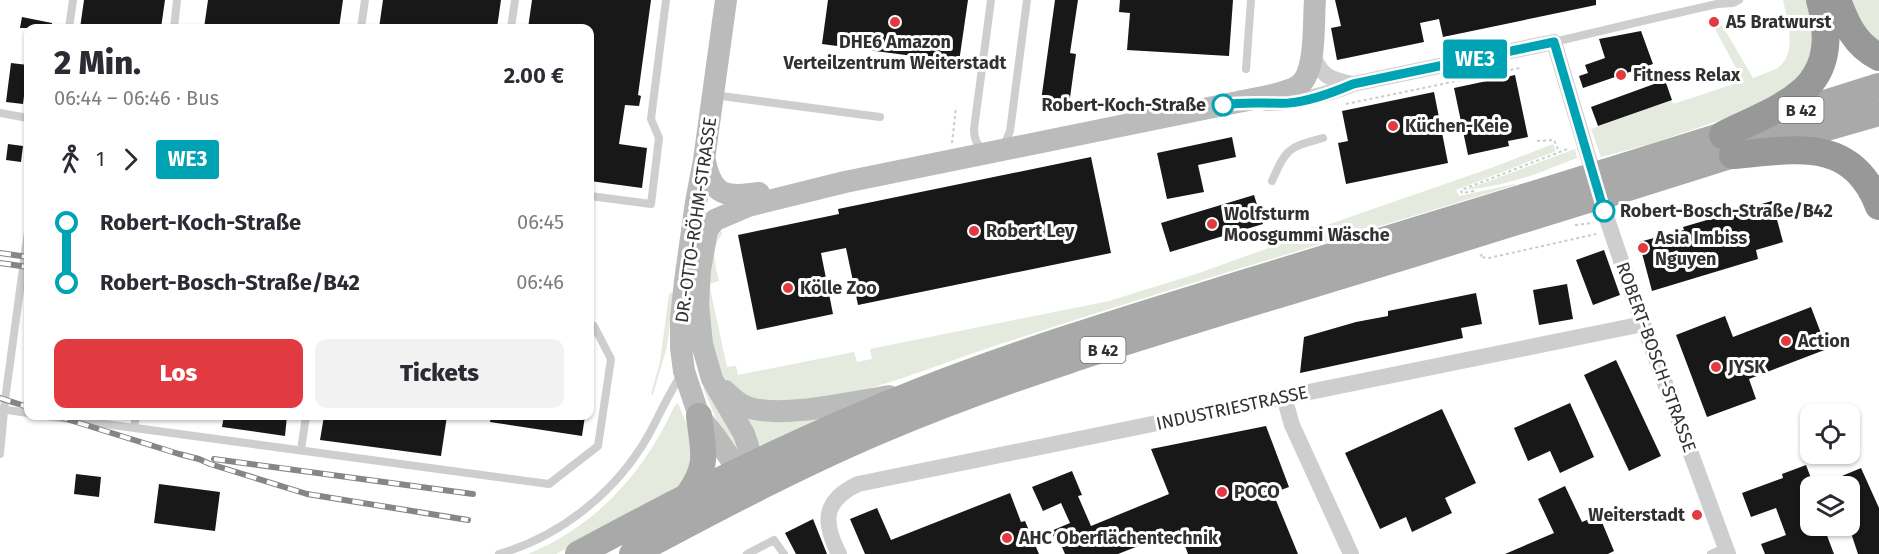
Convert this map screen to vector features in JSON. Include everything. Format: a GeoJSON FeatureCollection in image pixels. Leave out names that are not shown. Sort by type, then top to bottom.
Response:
{"type":"FeatureCollection","features":[{"type":"Feature","properties":{"kind":"highway"},"geometry":{"type":"LineString","coordinates":[[1728,145],[1774,110],[1797,96],[1812,82],[1824,59],[1827,45],[1827,33],[1820,0]]}},
{"type":"Feature","properties":{"kind":"highway"},"geometry":{"type":"LineString","coordinates":[[1837,0],[1848,28],[1857,41],[1866,50],[1879,57]]}},
{"type":"Feature","properties":{"kind":"highway"},"geometry":{"type":"LineString","coordinates":[[1728,145],[1816,151],[1841,158],[1859,171],[1868,182],[1879,206]]}},
{"type":"Feature","properties":{"kind":"main road","name":"DR.-OTTO-RÖHM-STRASSE"},"geometry":{"type":"LineString","coordinates":[[726,0],[704,160],[692,228],[682,306],[681,348],[684,371],[699,416],[744,467],[754,489]]}},
{"type":"Feature","properties":{"kind":"main road"},"geometry":{"type":"LineString","coordinates":[[704,160],[714,187],[720,192],[731,195],[744,195],[845,183],[1238,102],[1297,86],[1307,76],[1315,0]]}},
{"type":"Feature","properties":{"kind":"main road","name":"B 42"},"geometry":{"type":"LineString","coordinates":[[632,554],[754,489],[882,430],[1050,368],[1728,145],[1879,86]]}},
{"type":"Feature","properties":{"kind":"main road","name":"B 42"},"geometry":{"type":"LineString","coordinates":[[1728,145],[1879,113]]}},
{"type":"Feature","properties":{"kind":"main road","name":"DR.-OTTO-RÖHM-STRASSE"},"geometry":{"type":"LineString","coordinates":[[744,467],[744,434],[712,379],[699,326],[699,292],[706,236],[711,224],[721,216],[748,206],[845,183]]}},
{"type":"Feature","properties":{"kind":"main road","name":"B 42"},"geometry":{"type":"LineString","coordinates":[[578,554],[744,467],[917,392],[1011,357],[1137,315],[1595,187]]}},
{"type":"Feature","properties":{"kind":"main road"},"geometry":{"type":"LineString","coordinates":[[712,379],[736,401],[748,407],[764,410],[823,407],[917,392]]}},
{"type":"Feature","properties":{"kind":"main road"},"geometry":{"type":"LineString","coordinates":[[688,495],[697,482],[705,456],[699,416]]}},
{"type":"Feature","properties":{"kind":"street"},"geometry":{"type":"LineString","coordinates":[[1238,102],[1292,102],[1316,98],[1353,84],[1554,42],[1595,187]]}},
{"type":"Feature","properties":{"kind":"street"},"geometry":{"type":"LineString","coordinates":[[1311,52],[1328,78],[1353,84]]}},
{"type":"Feature","properties":{"kind":"street","name":"ROBERT-BOSCH-STRASSE"},"geometry":{"type":"LineString","coordinates":[[1595,187],[1721,552]]}},
{"type":"Feature","properties":{"kind":"street","name":"INDUSTRIESTRASSE"},"geometry":{"type":"LineString","coordinates":[[839,554],[827,523],[831,507],[843,492],[858,484],[1642,324]]}},
{"type":"Feature","properties":{"kind":"street"},"geometry":{"type":"LineString","coordinates":[[1284,397],[1292,425],[1347,553]]}},
{"type":"Feature","properties":{"kind":"lane"},"geometry":{"type":"LineString","coordinates":[[70,24],[73,0]]}},
{"type":"Feature","properties":{"kind":"lane"},"geometry":{"type":"LineString","coordinates":[[174,24],[177,0]]}},
{"type":"Feature","properties":{"kind":"lane"},"geometry":{"type":"LineString","coordinates":[[362,24],[365,0]]}},
{"type":"Feature","properties":{"kind":"lane"},"geometry":{"type":"LineString","coordinates":[[512,24],[515,0]]}},
{"type":"Feature","properties":{"kind":"lane"},"geometry":{"type":"LineString","coordinates":[[594,197],[651,204],[659,138],[651,119],[666,0]]}},
{"type":"Feature","properties":{"kind":"lane"},"geometry":{"type":"LineString","coordinates":[[990,0],[974,129],[978,145],[982,149],[993,152],[1006,141],[1010,131],[1027,0]]}},
{"type":"Feature","properties":{"kind":"lane"},"geometry":{"type":"LineString","coordinates":[[1246,69],[1251,0]]}},
{"type":"Feature","properties":{"kind":"lane"},"geometry":{"type":"LineString","coordinates":[[1554,42],[1739,0]]}},
{"type":"Feature","properties":{"kind":"lane"},"geometry":{"type":"LineString","coordinates":[[713,94],[880,117]]}},
{"type":"Feature","properties":{"kind":"lane"},"geometry":{"type":"LineString","coordinates":[[0,113],[24,117]]}},
{"type":"Feature","properties":{"kind":"lane"},"geometry":{"type":"LineString","coordinates":[[1272,181],[1282,159],[1291,148],[1323,138]]}},
{"type":"Feature","properties":{"kind":"lane"},"geometry":{"type":"LineString","coordinates":[[0,454],[3,410],[24,270]]}},
{"type":"Feature","properties":{"kind":"lane"},"geometry":{"type":"LineString","coordinates":[[78,420],[549,484],[598,446],[611,359],[594,326]]}},
{"type":"Feature","properties":{"kind":"lane"},"geometry":{"type":"LineString","coordinates":[[500,554],[529,544],[559,528],[605,491],[647,437],[667,397],[684,371]]}},
{"type":"Feature","properties":{"kind":"lane"},"geometry":{"type":"LineString","coordinates":[[3,410],[24,413]]}},
{"type":"Feature","properties":{"kind":"lane"},"geometry":{"type":"LineString","coordinates":[[134,427],[135,420]]}},
{"type":"Feature","properties":{"kind":"lane"},"geometry":{"type":"LineString","coordinates":[[301,450],[305,420]]}},
{"type":"Feature","properties":{"kind":"lane"},"geometry":{"type":"LineString","coordinates":[[747,554],[774,540],[784,554]]}},
{"type":"Feature","properties":{"kind":"path"},"geometry":{"type":"LineString","coordinates":[[1337,106],[1520,68]]}},
{"type":"Feature","properties":{"kind":"path"},"geometry":{"type":"LineString","coordinates":[[953,132],[956,107]]}},
{"type":"Feature","properties":{"kind":"path"},"geometry":{"type":"LineString","coordinates":[[1473,191],[1462,193],[1461,190],[1559,152],[1554,140],[1537,141]]}},
{"type":"Feature","properties":{"kind":"path"},"geometry":{"type":"LineString","coordinates":[[1576,225],[1595,187]]}},
{"type":"Feature","properties":{"kind":"path"},"geometry":{"type":"LineString","coordinates":[[1491,251],[1480,257],[1489,258],[1611,231]]}},
{"type":"Feature","properties":{"kind":"shaded area"},"geometry":{"type":"Polygon","coordinates":[[[1783,0],[1810,0],[1816,55],[1774,102],[1650,144],[1601,157],[1591,129],[1672,100],[1673,104],[1743,81],[1715,29],[1722,25],[1753,78],[1776,69],[1783,63],[1790,37],[1783,0]]]}},
{"type":"Feature","properties":{"kind":"shaded area"},"geometry":{"type":"Polygon","coordinates":[[[1847,0],[1879,0],[1879,46],[1866,38],[1847,0]]]}},
{"type":"Feature","properties":{"kind":"shaded area"},"geometry":{"type":"Polygon","coordinates":[[[1553,144],[1556,151],[1456,190],[1459,196],[1515,185],[1113,308],[903,378],[843,395],[776,404],[748,399],[729,385],[722,375],[713,352],[708,327],[706,291],[711,252],[721,231],[722,234],[715,251],[719,281],[709,284],[727,367],[736,366],[738,375],[854,352],[857,362],[872,359],[870,349],[1109,301],[1196,274],[1294,239],[1302,230],[1324,226],[1553,144]]]}},
{"type":"Feature","properties":{"kind":"shaded area"},"geometry":{"type":"Polygon","coordinates":[[[1575,149],[1577,158],[1542,172],[1509,182],[1465,190],[1575,149]]]}},
{"type":"Feature","properties":{"kind":"shaded area"},"geometry":{"type":"Polygon","coordinates":[[[674,291],[667,347],[653,395],[651,394],[660,362],[669,294],[674,291]]]}},
{"type":"Feature","properties":{"kind":"shaded area"},"geometry":{"type":"Polygon","coordinates":[[[703,388],[706,388],[726,415],[742,454],[723,435],[703,388]]]}},
{"type":"Feature","properties":{"kind":"shaded area"},"geometry":{"type":"Polygon","coordinates":[[[678,403],[691,435],[695,458],[681,487],[556,554],[528,554],[575,528],[615,495],[648,454],[678,403]]]}},
{"type":"Feature","properties":{"kind":"shaded area"},"geometry":{"type":"Polygon","coordinates":[[[733,405],[837,411],[753,450],[733,405]]]}},
{"type":"Feature","properties":{"kind":"building"},"geometry":{"type":"Polygon","coordinates":[[[84,0],[165,0],[162,24],[81,24],[84,0]]]}},
{"type":"Feature","properties":{"kind":"building"},"geometry":{"type":"Polygon","coordinates":[[[208,0],[343,0],[340,24],[205,24],[208,0]]]}},
{"type":"Feature","properties":{"kind":"building"},"geometry":{"type":"Polygon","coordinates":[[[383,0],[501,0],[498,24],[380,24],[383,0]]]}},
{"type":"Feature","properties":{"kind":"building"},"geometry":{"type":"Polygon","coordinates":[[[532,0],[651,0],[638,95],[641,96],[639,106],[625,105],[619,144],[647,148],[642,188],[594,182],[594,24],[529,24],[532,0]]]}},
{"type":"Feature","properties":{"kind":"building","name":"DHE6 Amazon Verteilzentrum Weiterstadt"},"geometry":{"type":"Polygon","coordinates":[[[828,0],[968,0],[959,62],[822,44],[828,0]]]}},
{"type":"Feature","properties":{"kind":"building"},"geometry":{"type":"Polygon","coordinates":[[[1055,0],[1078,0],[1070,53],[1076,54],[1069,105],[1041,101],[1055,0]]]}},
{"type":"Feature","properties":{"kind":"building"},"geometry":{"type":"Polygon","coordinates":[[[1120,0],[1233,0],[1229,56],[1127,50],[1130,13],[1119,12],[1120,0]]]}},
{"type":"Feature","properties":{"kind":"building"},"geometry":{"type":"Polygon","coordinates":[[[1335,0],[1596,0],[1596,5],[1443,37],[1439,19],[1420,23],[1424,42],[1337,60],[1331,28],[1341,26],[1335,0]]]}},
{"type":"Feature","properties":{"kind":"building"},"geometry":{"type":"Polygon","coordinates":[[[22,17],[52,23],[24,24],[24,28],[20,28],[22,17]]]}},
{"type":"Feature","properties":{"kind":"building"},"geometry":{"type":"Polygon","coordinates":[[[1641,31],[1653,64],[1583,88],[1579,76],[1588,73],[1585,65],[1605,58],[1599,39],[1641,31]]]}},
{"type":"Feature","properties":{"kind":"building"},"geometry":{"type":"Polygon","coordinates":[[[11,63],[24,65],[23,104],[6,102],[11,63]]]}},
{"type":"Feature","properties":{"kind":"building"},"geometry":{"type":"Polygon","coordinates":[[[1515,75],[1528,137],[1508,141],[1509,146],[1468,155],[1454,88],[1515,75]]]}},
{"type":"Feature","properties":{"kind":"building"},"geometry":{"type":"Polygon","coordinates":[[[1665,80],[1672,100],[1598,126],[1591,107],[1665,80]]]}},
{"type":"Feature","properties":{"kind":"building","name":"Küchen-Keie"},"geometry":{"type":"Polygon","coordinates":[[[1434,92],[1448,163],[1346,184],[1338,143],[1348,141],[1342,111],[1434,92]]]}},
{"type":"Feature","properties":{"kind":"building"},"geometry":{"type":"Polygon","coordinates":[[[1232,137],[1236,157],[1198,165],[1204,192],[1167,199],[1157,153],[1232,137]]]}},
{"type":"Feature","properties":{"kind":"building"},"geometry":{"type":"Polygon","coordinates":[[[8,144],[23,146],[21,162],[6,160],[8,144]]]}},
{"type":"Feature","properties":{"kind":"building","name":"Robert Ley"},"geometry":{"type":"Polygon","coordinates":[[[1091,157],[1111,253],[858,305],[846,248],[821,253],[833,314],[757,330],[738,235],[839,214],[838,209],[1091,157]]]}},
{"type":"Feature","properties":{"kind":"building","name":"Wolfsturm Moosgummi Wäsche"},"geometry":{"type":"Polygon","coordinates":[[[1254,195],[1263,224],[1170,252],[1161,223],[1254,195]]]}},
{"type":"Feature","properties":{"kind":"building"},"geometry":{"type":"Polygon","coordinates":[[[1772,201],[1783,242],[1756,250],[1758,259],[1652,291],[1639,242],[1772,201]]]}},
{"type":"Feature","properties":{"kind":"building"},"geometry":{"type":"Polygon","coordinates":[[[1604,250],[1620,295],[1593,305],[1576,260],[1604,250]]]}},
{"type":"Feature","properties":{"kind":"building"},"geometry":{"type":"Polygon","coordinates":[[[1567,284],[1573,319],[1539,325],[1533,290],[1567,284]]]}},
{"type":"Feature","properties":{"kind":"building"},"geometry":{"type":"Polygon","coordinates":[[[1476,293],[1482,324],[1461,328],[1463,338],[1300,373],[1304,337],[1356,322],[1388,316],[1388,311],[1476,293]]]}},
{"type":"Feature","properties":{"kind":"building"},"geometry":{"type":"Polygon","coordinates":[[[1811,307],[1827,349],[1749,379],[1756,399],[1707,417],[1676,335],[1725,316],[1733,337],[1811,307]]]}},
{"type":"Feature","properties":{"kind":"building"},"geometry":{"type":"Polygon","coordinates":[[[1616,360],[1661,456],[1629,471],[1584,375],[1616,360]]]}},
{"type":"Feature","properties":{"kind":"building"},"geometry":{"type":"Polygon","coordinates":[[[1570,403],[1594,457],[1560,473],[1550,451],[1528,461],[1514,428],[1570,403]]]}},
{"type":"Feature","properties":{"kind":"building"},"geometry":{"type":"Polygon","coordinates":[[[1442,409],[1476,483],[1445,498],[1452,513],[1412,532],[1406,517],[1380,529],[1345,453],[1442,409]]]}},
{"type":"Feature","properties":{"kind":"building"},"geometry":{"type":"Polygon","coordinates":[[[223,420],[287,420],[285,436],[222,427],[223,420]]]}},
{"type":"Feature","properties":{"kind":"building"},"geometry":{"type":"Polygon","coordinates":[[[323,420],[446,420],[441,456],[320,440],[323,420]]]}},
{"type":"Feature","properties":{"kind":"building"},"geometry":{"type":"Polygon","coordinates":[[[490,420],[584,420],[582,436],[490,422],[490,420]]]}},
{"type":"Feature","properties":{"kind":"building","name":"POCO"},"geometry":{"type":"Polygon","coordinates":[[[1266,426],[1289,487],[1273,493],[1298,554],[1188,554],[1179,530],[1118,554],[1065,554],[1059,540],[1056,541],[1051,531],[1070,523],[1061,503],[1043,511],[1032,487],[1072,471],[1082,495],[1078,496],[1091,526],[1169,494],[1151,449],[1266,426]]]}},
{"type":"Feature","properties":{"kind":"building"},"geometry":{"type":"Polygon","coordinates":[[[1806,465],[1810,476],[1800,476],[1800,536],[1827,536],[1834,554],[1765,554],[1761,544],[1786,535],[1776,508],[1751,517],[1742,493],[1783,478],[1782,474],[1806,465]]]}},
{"type":"Feature","properties":{"kind":"building"},"geometry":{"type":"Polygon","coordinates":[[[1861,468],[1879,508],[1879,554],[1858,554],[1852,536],[1860,536],[1860,476],[1842,476],[1861,468]]]}},
{"type":"Feature","properties":{"kind":"building"},"geometry":{"type":"Polygon","coordinates":[[[76,474],[101,477],[99,497],[74,494],[76,474]]]}},
{"type":"Feature","properties":{"kind":"building"},"geometry":{"type":"Polygon","coordinates":[[[159,484],[220,492],[215,531],[154,523],[159,484]]]}},
{"type":"Feature","properties":{"kind":"building"},"geometry":{"type":"Polygon","coordinates":[[[1565,486],[1582,522],[1599,515],[1614,551],[1608,554],[1505,554],[1554,533],[1538,499],[1565,486]]]}},
{"type":"Feature","properties":{"kind":"building"},"geometry":{"type":"Polygon","coordinates":[[[1010,493],[1021,522],[1025,521],[1039,554],[865,554],[850,519],[877,508],[891,540],[1010,493]]]}},
{"type":"Feature","properties":{"kind":"building"},"geometry":{"type":"Polygon","coordinates":[[[813,519],[827,554],[796,554],[785,533],[813,519]]]}},
{"type":"Feature","properties":{"kind":"railway"},"geometry":{"type":"LineString","coordinates":[[0,253],[24,256]]}},
{"type":"Feature","properties":{"kind":"railway"},"geometry":{"type":"LineString","coordinates":[[0,263],[24,266]]}},
{"type":"Feature","properties":{"kind":"railway"},"geometry":{"type":"LineString","coordinates":[[0,398],[24,406]]}},
{"type":"Feature","properties":{"kind":"railway"},"geometry":{"type":"LineString","coordinates":[[70,420],[307,494],[468,520]]}},
{"type":"Feature","properties":{"kind":"railway"},"geometry":{"type":"LineString","coordinates":[[214,459],[473,494]]}},
{"type":"Feature","properties":{"kind":"bus line","name":"WE3"},"geometry":{"type":"LineString","coordinates":[[1223,105],[1238,102],[1301,101],[1332,93],[1353,84],[1554,42],[1604,211]]}},
{"type":"Feature","properties":{"kind":"place","name":"DHE6 Amazon Verteilzentrum Weiterstadt"},"geometry":{"type":"Point","coordinates":[895,22]}},
{"type":"Feature","properties":{"kind":"place","name":"A5 Bratwurst"},"geometry":{"type":"Point","coordinates":[1714,22]}},
{"type":"Feature","properties":{"kind":"place","name":"Fitness Relax"},"geometry":{"type":"Point","coordinates":[1621,75]}},
{"type":"Feature","properties":{"kind":"place","name":"Robert-Koch-Straße"},"geometry":{"type":"Point","coordinates":[1223,105]}},
{"type":"Feature","properties":{"kind":"place","name":"Küchen-Keie"},"geometry":{"type":"Point","coordinates":[1393,126]}},
{"type":"Feature","properties":{"kind":"place","name":"Robert-Bosch-Straße/B42"},"geometry":{"type":"Point","coordinates":[1604,211]}},
{"type":"Feature","properties":{"kind":"place","name":"Wolfsturm Moosgummi Wäsche"},"geometry":{"type":"Point","coordinates":[1212,224]}},
{"type":"Feature","properties":{"kind":"place","name":"Robert Ley"},"geometry":{"type":"Point","coordinates":[974,231]}},
{"type":"Feature","properties":{"kind":"place","name":"Asia Imbiss Nguyen"},"geometry":{"type":"Point","coordinates":[1643,248]}},
{"type":"Feature","properties":{"kind":"place","name":"Kölle Zoo"},"geometry":{"type":"Point","coordinates":[788,288]}},
{"type":"Feature","properties":{"kind":"place","name":"Action"},"geometry":{"type":"Point","coordinates":[1786,341]}},
{"type":"Feature","properties":{"kind":"place","name":"JYSK"},"geometry":{"type":"Point","coordinates":[1716,367]}},
{"type":"Feature","properties":{"kind":"place","name":"POCO"},"geometry":{"type":"Point","coordinates":[1222,492]}},
{"type":"Feature","properties":{"kind":"place","name":"Weiterstadt"},"geometry":{"type":"Point","coordinates":[1697,515]}},
{"type":"Feature","properties":{"kind":"place","name":"AHC Oberflächentechnik"},"geometry":{"type":"Point","coordinates":[1007,538]}}]}
